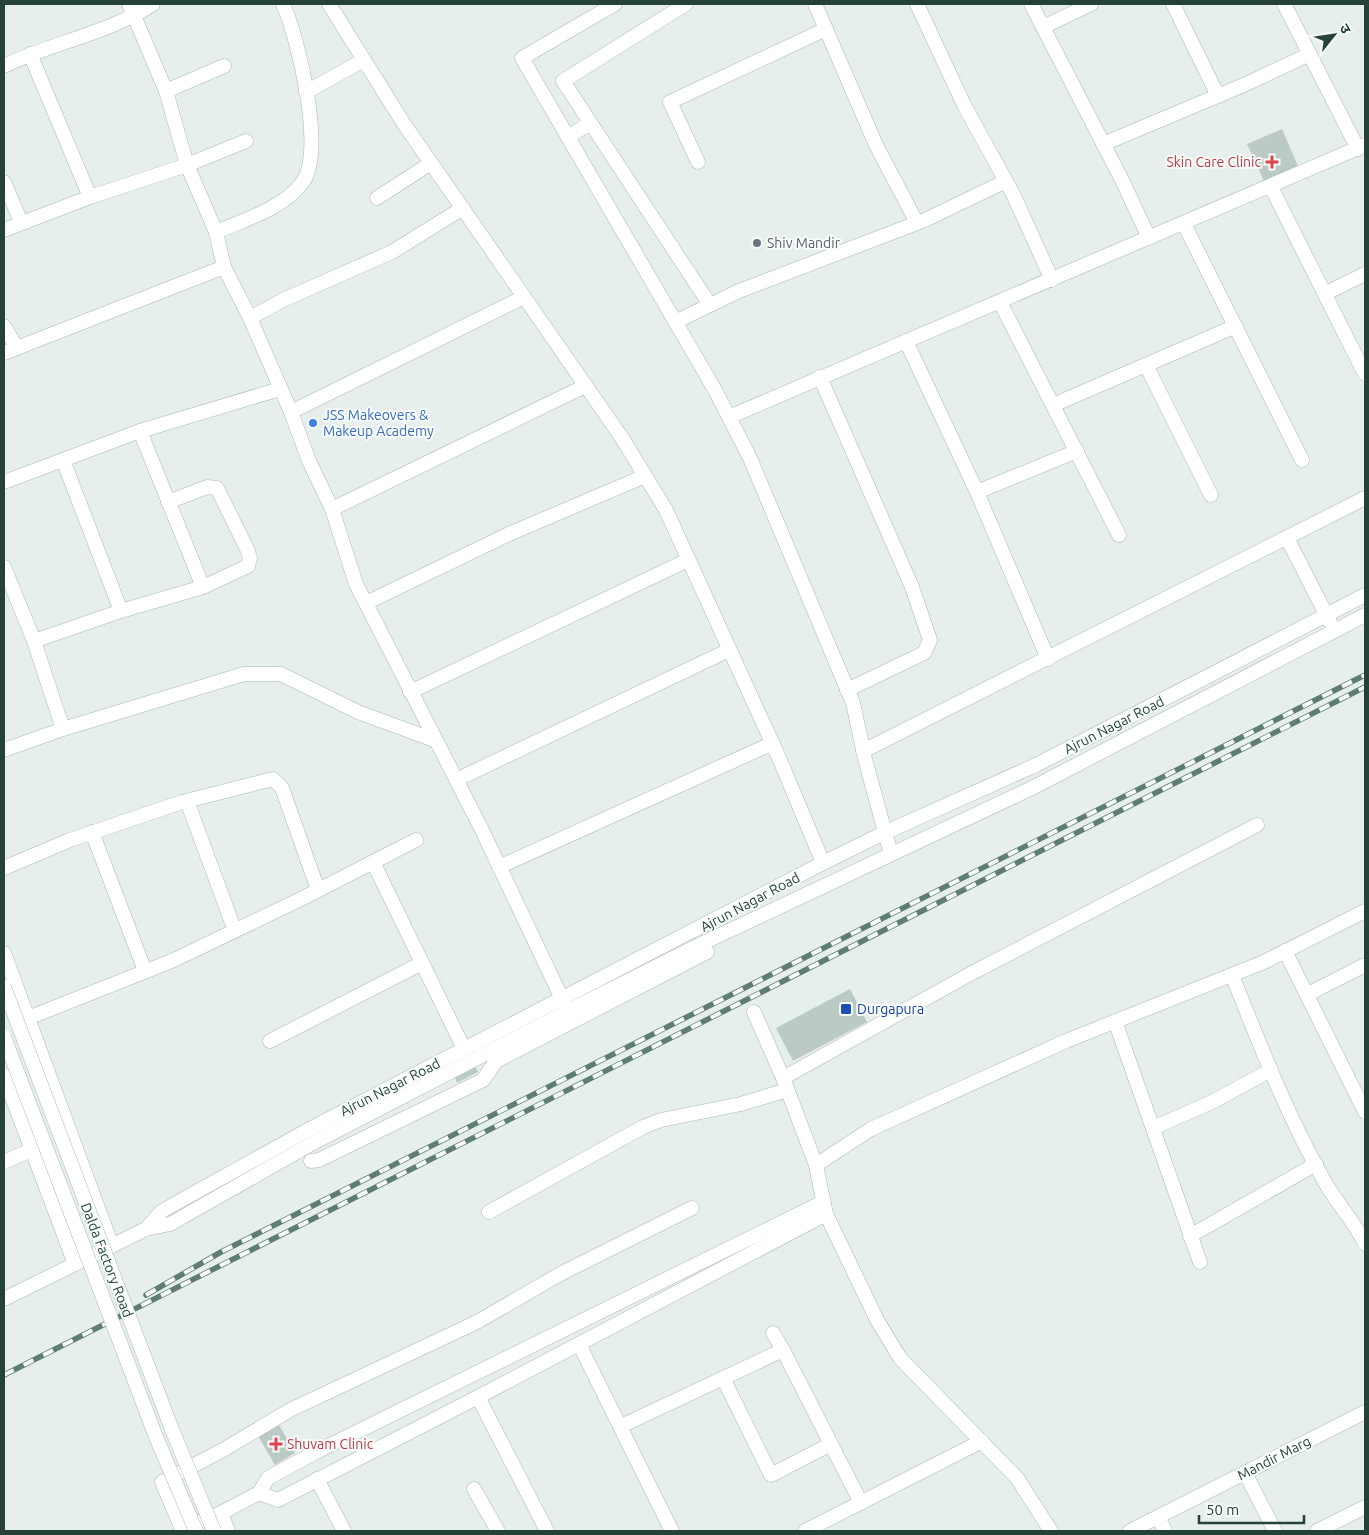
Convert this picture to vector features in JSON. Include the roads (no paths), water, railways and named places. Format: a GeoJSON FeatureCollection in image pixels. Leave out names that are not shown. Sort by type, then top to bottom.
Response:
{"type":"FeatureCollection","features":[{"type":"Feature","properties":{"kind":"street"},"geometry":{"type":"LineString","coordinates":[[4,66],[132,10],[153,4]]}},
{"type":"Feature","properties":{"kind":"street"},"geometry":{"type":"LineString","coordinates":[[216,232],[284,201],[304,182],[312,154],[306,92],[303,69],[283,4]]}},
{"type":"Feature","properties":{"kind":"street"},"geometry":{"type":"LineString","coordinates":[[329,4],[431,163],[585,386],[666,510],[773,744],[823,863]]}},
{"type":"Feature","properties":{"kind":"street"},"geometry":{"type":"LineString","coordinates":[[615,4],[522,58],[675,322],[750,458],[853,702],[863,751],[891,854]]}},
{"type":"Feature","properties":{"kind":"street"},"geometry":{"type":"LineString","coordinates":[[686,4],[563,81],[710,305]]}},
{"type":"Feature","properties":{"kind":"street"},"geometry":{"type":"LineString","coordinates":[[815,4],[876,145],[917,224]]}},
{"type":"Feature","properties":{"kind":"street"},"geometry":{"type":"LineString","coordinates":[[917,4],[964,105],[1006,181],[1052,280]]}},
{"type":"Feature","properties":{"kind":"street"},"geometry":{"type":"LineString","coordinates":[[1030,4],[1103,144],[1149,238]]}},
{"type":"Feature","properties":{"kind":"street"},"geometry":{"type":"LineString","coordinates":[[1043,27],[1091,4]]}},
{"type":"Feature","properties":{"kind":"street"},"geometry":{"type":"LineString","coordinates":[[1173,4],[1218,96]]}},
{"type":"Feature","properties":{"kind":"street"},"geometry":{"type":"LineString","coordinates":[[729,417],[1362,147],[1284,4]]}},
{"type":"Feature","properties":{"kind":"street"},"geometry":{"type":"LineString","coordinates":[[132,10],[166,91],[187,166],[216,232],[224,267],[250,318],[291,412],[309,461],[332,509],[356,584],[456,780],[565,1004]]}},
{"type":"Feature","properties":{"kind":"street"},"geometry":{"type":"LineString","coordinates":[[698,162],[670,102],[826,28]]}},
{"type":"Feature","properties":{"kind":"street"},"geometry":{"type":"LineString","coordinates":[[30,54],[90,197]]}},
{"type":"Feature","properties":{"kind":"street"},"geometry":{"type":"LineString","coordinates":[[1103,144],[1218,96],[1310,54]]}},
{"type":"Feature","properties":{"kind":"street"},"geometry":{"type":"LineString","coordinates":[[306,92],[364,60]]}},
{"type":"Feature","properties":{"kind":"street"},"geometry":{"type":"LineString","coordinates":[[166,91],[224,66]]}},
{"type":"Feature","properties":{"kind":"street"},"geometry":{"type":"LineString","coordinates":[[568,137],[590,123]]}},
{"type":"Feature","properties":{"kind":"street"},"geometry":{"type":"LineString","coordinates":[[4,230],[90,197],[187,166],[246,141]]}},
{"type":"Feature","properties":{"kind":"street"},"geometry":{"type":"LineString","coordinates":[[377,198],[431,163]]}},
{"type":"Feature","properties":{"kind":"street"},"geometry":{"type":"LineString","coordinates":[[675,322],[738,291],[917,224],[1006,181]]}},
{"type":"Feature","properties":{"kind":"street"},"geometry":{"type":"LineString","coordinates":[[4,182],[21,222]]}},
{"type":"Feature","properties":{"kind":"street"},"geometry":{"type":"LineString","coordinates":[[1271,187],[1365,374]]}},
{"type":"Feature","properties":{"kind":"street"},"geometry":{"type":"LineString","coordinates":[[250,318],[283,300],[392,252],[463,208]]}},
{"type":"Feature","properties":{"kind":"street"},"geometry":{"type":"LineString","coordinates":[[1184,224],[1302,460]]}},
{"type":"Feature","properties":{"kind":"street"},"geometry":{"type":"LineString","coordinates":[[4,326],[10,350],[224,267]]}},
{"type":"Feature","properties":{"kind":"street"},"geometry":{"type":"LineString","coordinates":[[1326,294],[1365,274]]}},
{"type":"Feature","properties":{"kind":"street"},"geometry":{"type":"LineString","coordinates":[[291,412],[524,297]]}},
{"type":"Feature","properties":{"kind":"street"},"geometry":{"type":"LineString","coordinates":[[1000,302],[1119,535]]}},
{"type":"Feature","properties":{"kind":"street"},"geometry":{"type":"LineString","coordinates":[[1053,405],[1236,326]]}},
{"type":"Feature","properties":{"kind":"street"},"geometry":{"type":"LineString","coordinates":[[906,341],[977,492],[1048,659]]}},
{"type":"Feature","properties":{"kind":"street"},"geometry":{"type":"LineString","coordinates":[[1146,365],[1210,495]]}},
{"type":"Feature","properties":{"kind":"street"},"geometry":{"type":"LineString","coordinates":[[820,377],[912,587],[930,640],[924,653],[848,690]]}},
{"type":"Feature","properties":{"kind":"street"},"geometry":{"type":"LineString","coordinates":[[332,509],[585,386]]}},
{"type":"Feature","properties":{"kind":"street"},"geometry":{"type":"LineString","coordinates":[[4,482],[140,431],[280,389]]}},
{"type":"Feature","properties":{"kind":"street"},"geometry":{"type":"LineString","coordinates":[[140,431],[203,587]]}},
{"type":"Feature","properties":{"kind":"street"},"geometry":{"type":"LineString","coordinates":[[977,492],[1077,451]]}},
{"type":"Feature","properties":{"kind":"street"},"geometry":{"type":"LineString","coordinates":[[63,460],[121,611]]}},
{"type":"Feature","properties":{"kind":"street"},"geometry":{"type":"LineString","coordinates":[[366,603],[509,534],[645,476]]}},
{"type":"Feature","properties":{"kind":"street"},"geometry":{"type":"LineString","coordinates":[[34,641],[121,611],[203,587],[244,569],[250,562],[221,492],[215,486],[207,487],[168,502]]}},
{"type":"Feature","properties":{"kind":"street"},"geometry":{"type":"LineString","coordinates":[[863,751],[1365,498]]}},
{"type":"Feature","properties":{"kind":"street"},"geometry":{"type":"LineString","coordinates":[[1287,538],[1335,630]]}},
{"type":"Feature","properties":{"kind":"street"},"geometry":{"type":"LineString","coordinates":[[410,692],[688,560]]}},
{"type":"Feature","properties":{"kind":"street"},"geometry":{"type":"LineString","coordinates":[[4,567],[34,641],[63,729]]}},
{"type":"Feature","properties":{"kind":"street","name":"Ajrun Nagar Road"},"geometry":{"type":"LineString","coordinates":[[4,1299],[146,1229],[170,1224],[696,930],[823,863],[884,833],[1036,765],[1365,595]]}},
{"type":"Feature","properties":{"kind":"street","name":"Ajrun Nagar Road"},"geometry":{"type":"LineString","coordinates":[[146,1229],[162,1211],[306,1131],[464,1049],[703,943],[1032,788],[1365,614]]}},
{"type":"Feature","properties":{"kind":"street"},"geometry":{"type":"LineString","coordinates":[[456,780],[729,650]]}},
{"type":"Feature","properties":{"kind":"street"},"geometry":{"type":"LineString","coordinates":[[4,750],[63,729],[244,674],[281,674],[358,712],[434,740]]}},
{"type":"Feature","properties":{"kind":"street"},"geometry":{"type":"LineString","coordinates":[[499,867],[773,744]]}},
{"type":"Feature","properties":{"kind":"street"},"geometry":{"type":"LineString","coordinates":[[4,868],[92,832],[187,801],[273,779],[282,788],[318,890]]}},
{"type":"Feature","properties":{"kind":"street"},"geometry":{"type":"LineString","coordinates":[[187,801],[234,931]]}},
{"type":"Feature","properties":{"kind":"street"},"geometry":{"type":"LineString","coordinates":[[489,1212],[643,1127],[660,1120],[741,1104],[785,1084],[970,974],[1257,825]]}},
{"type":"Feature","properties":{"kind":"street"},"geometry":{"type":"LineString","coordinates":[[92,832],[145,971]]}},
{"type":"Feature","properties":{"kind":"street"},"geometry":{"type":"LineString","coordinates":[[28,1018],[174,960],[416,840]]}},
{"type":"Feature","properties":{"kind":"street"},"geometry":{"type":"LineString","coordinates":[[373,862],[464,1049]]}},
{"type":"Feature","properties":{"kind":"street"},"geometry":{"type":"LineString","coordinates":[[816,1165],[871,1129],[1058,1044],[1232,975],[1365,911]]}},
{"type":"Feature","properties":{"kind":"street"},"geometry":{"type":"LineString","coordinates":[[311,1161],[319,1160],[483,1080],[496,1061],[708,955],[696,930]]}},
{"type":"Feature","properties":{"kind":"street"},"geometry":{"type":"LineString","coordinates":[[1285,951],[1365,1112]]}},
{"type":"Feature","properties":{"kind":"street"},"geometry":{"type":"LineString","coordinates":[[4,952],[112,1246]]}},
{"type":"Feature","properties":{"kind":"street"},"geometry":{"type":"LineString","coordinates":[[270,1041],[422,963]]}},
{"type":"Feature","properties":{"kind":"street"},"geometry":{"type":"LineString","coordinates":[[1308,994],[1365,965]]}},
{"type":"Feature","properties":{"kind":"street"},"geometry":{"type":"LineString","coordinates":[[1232,975],[1271,1070],[1316,1164],[1326,1184],[1359,1231],[1365,1244]]}},
{"type":"Feature","properties":{"kind":"street","name":"Dalda Factory Road"},"geometry":{"type":"LineString","coordinates":[[4,987],[171,1427],[214,1531]]}},
{"type":"Feature","properties":{"kind":"street"},"geometry":{"type":"LineString","coordinates":[[754,1012],[785,1084],[816,1165],[824,1208],[877,1320],[900,1358],[1017,1478],[1052,1531]]}},
{"type":"Feature","properties":{"kind":"street"},"geometry":{"type":"LineString","coordinates":[[1115,1021],[1200,1262]]}},
{"type":"Feature","properties":{"kind":"street","name":"Dalda Factory Road"},"geometry":{"type":"LineString","coordinates":[[4,1037],[156,1436],[196,1531]]}},
{"type":"Feature","properties":{"kind":"street"},"geometry":{"type":"LineString","coordinates":[[1153,1128],[1214,1101],[1271,1070]]}},
{"type":"Feature","properties":{"kind":"street"},"geometry":{"type":"LineString","coordinates":[[4,1076],[75,1264]]}},
{"type":"Feature","properties":{"kind":"street"},"geometry":{"type":"LineString","coordinates":[[4,1162],[31,1150]]}},
{"type":"Feature","properties":{"kind":"street"},"geometry":{"type":"LineString","coordinates":[[1190,1236],[1316,1164]]}},
{"type":"Feature","properties":{"kind":"street"},"geometry":{"type":"LineString","coordinates":[[692,1208],[562,1273],[477,1322],[290,1410],[223,1450],[162,1482],[182,1530],[221,1513],[259,1493],[268,1478],[316,1452],[824,1208]]}},
{"type":"Feature","properties":{"kind":"street"},"geometry":{"type":"LineString","coordinates":[[259,1493],[278,1500],[579,1344],[824,1208]]}},
{"type":"Feature","properties":{"kind":"street"},"geometry":{"type":"LineString","coordinates":[[774,1333],[861,1503]]}},
{"type":"Feature","properties":{"kind":"street"},"geometry":{"type":"LineString","coordinates":[[579,1344],[672,1531]]}},
{"type":"Feature","properties":{"kind":"street"},"geometry":{"type":"LineString","coordinates":[[621,1426],[783,1350]]}},
{"type":"Feature","properties":{"kind":"street"},"geometry":{"type":"LineString","coordinates":[[724,1378],[771,1475],[831,1444]]}},
{"type":"Feature","properties":{"kind":"street"},"geometry":{"type":"LineString","coordinates":[[478,1398],[547,1531]]}},
{"type":"Feature","properties":{"kind":"street","name":"Mandir Marg"},"geometry":{"type":"LineString","coordinates":[[1130,1531],[1365,1412]]}},
{"type":"Feature","properties":{"kind":"street"},"geometry":{"type":"LineString","coordinates":[[805,1531],[982,1441]]}},
{"type":"Feature","properties":{"kind":"street"},"geometry":{"type":"LineString","coordinates":[[1245,1473],[1275,1531]]}},
{"type":"Feature","properties":{"kind":"street"},"geometry":{"type":"LineString","coordinates":[[317,1479],[344,1531]]}},
{"type":"Feature","properties":{"kind":"street"},"geometry":{"type":"LineString","coordinates":[[474,1489],[498,1531]]}},
{"type":"Feature","properties":{"kind":"street"},"geometry":{"type":"LineString","coordinates":[[1317,1531],[1365,1507]]}},
{"type":"Feature","properties":{"kind":"street"},"geometry":{"type":"LineString","coordinates":[[221,1513],[228,1531]]}},
{"type":"Feature","properties":{"kind":"street"},"geometry":{"type":"LineString","coordinates":[[1158,1517],[1165,1531]]}},
{"type":"Feature","properties":{"kind":"railway"},"geometry":{"type":"LineString","coordinates":[[146,1295],[221,1252],[1365,675]]}},
{"type":"Feature","properties":{"kind":"railway"},"geometry":{"type":"LineString","coordinates":[[4,1375],[1365,687]]}},
{"type":"Feature","properties":{"kind":"place","name":"Skin Care Clinic"},"geometry":{"type":"Point","coordinates":[1272,162]}},
{"type":"Feature","properties":{"kind":"place","name":"Shiv Mandir"},"geometry":{"type":"Point","coordinates":[757,243]}},
{"type":"Feature","properties":{"kind":"place","name":"JSS Makeovers & Makeup Academy"},"geometry":{"type":"Point","coordinates":[313,423]}},
{"type":"Feature","properties":{"kind":"place","name":"Durgapura"},"geometry":{"type":"Point","coordinates":[846,1009]}},
{"type":"Feature","properties":{"kind":"place","name":"Shuvam Clinic"},"geometry":{"type":"Point","coordinates":[276,1444]}}]}
